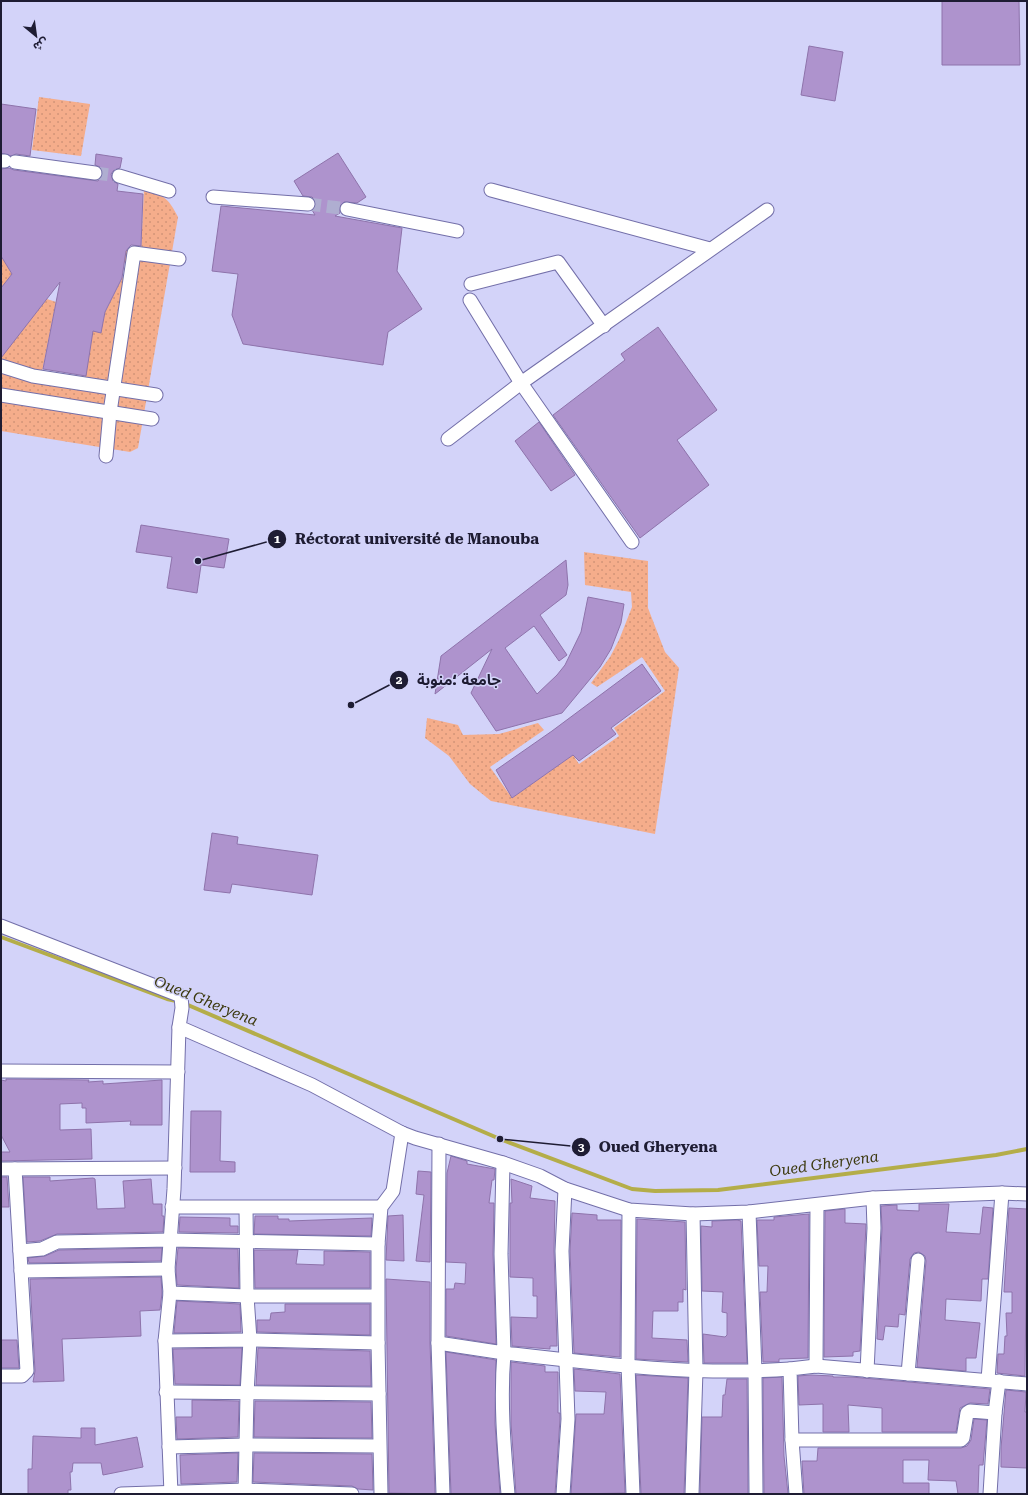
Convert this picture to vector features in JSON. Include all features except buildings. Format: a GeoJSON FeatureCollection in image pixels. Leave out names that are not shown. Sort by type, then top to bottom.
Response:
{"type":"FeatureCollection","features":[{"type":"Feature","properties":{"kind":"street"},"geometry":{"type":"LineString","coordinates":[[7,161],[95,173]]}},
{"type":"Feature","properties":{"kind":"street"},"geometry":{"type":"LineString","coordinates":[[119,176],[169,191]]}},
{"type":"Feature","properties":{"kind":"street"},"geometry":{"type":"LineString","coordinates":[[491,190],[710,249]]}},
{"type":"Feature","properties":{"kind":"street"},"geometry":{"type":"LineString","coordinates":[[214,197],[308,204]]}},
{"type":"Feature","properties":{"kind":"street"},"geometry":{"type":"LineString","coordinates":[[347,209],[457,231]]}},
{"type":"Feature","properties":{"kind":"street"},"geometry":{"type":"LineString","coordinates":[[448,439],[521,383],[767,210]]}},
{"type":"Feature","properties":{"kind":"street"},"geometry":{"type":"LineString","coordinates":[[106,456],[110,412],[115,389],[134,253],[179,259]]}},
{"type":"Feature","properties":{"kind":"street"},"geometry":{"type":"LineString","coordinates":[[471,284],[558,262],[604,326]]}},
{"type":"Feature","properties":{"kind":"street"},"geometry":{"type":"LineString","coordinates":[[470,300],[521,383],[632,542]]}},
{"type":"Feature","properties":{"kind":"street"},"geometry":{"type":"LineString","coordinates":[[1,366],[33,376],[156,395]]}},
{"type":"Feature","properties":{"kind":"street"},"geometry":{"type":"LineString","coordinates":[[1,395],[152,419]]}},
{"type":"Feature","properties":{"kind":"street"},"geometry":{"type":"LineString","coordinates":[[1,926],[181,1002],[175,1168],[168,1269],[170,1293],[165,1342],[171,1493]]}},
{"type":"Feature","properties":{"kind":"street"},"geometry":{"type":"LineString","coordinates":[[179,1027],[305,1082],[402,1133],[503,1163],[540,1176],[565,1189],[629,1210],[693,1214],[748,1212],[872,1198],[1002,1193],[1027,1194]]}},
{"type":"Feature","properties":{"kind":"street"},"geometry":{"type":"LineString","coordinates":[[1,1071],[178,1072]]}},
{"type":"Feature","properties":{"kind":"street"},"geometry":{"type":"LineString","coordinates":[[381,1494],[377,1296],[378,1244],[381,1207],[393,1191],[402,1133]]}},
{"type":"Feature","properties":{"kind":"street"},"geometry":{"type":"LineString","coordinates":[[439,1144],[438,1343],[443,1494]]}},
{"type":"Feature","properties":{"kind":"street"},"geometry":{"type":"LineString","coordinates":[[503,1163],[501,1254],[504,1353],[501,1386],[502,1420],[508,1494]]}},
{"type":"Feature","properties":{"kind":"street"},"geometry":{"type":"LineString","coordinates":[[1,1169],[175,1168]]}},
{"type":"Feature","properties":{"kind":"street"},"geometry":{"type":"LineString","coordinates":[[1,1376],[22,1376],[27,1371],[16,1169]]}},
{"type":"Feature","properties":{"kind":"street"},"geometry":{"type":"LineString","coordinates":[[563,1494],[568,1419],[562,1251],[565,1189]]}},
{"type":"Feature","properties":{"kind":"street"},"geometry":{"type":"LineString","coordinates":[[990,1494],[995,1413],[993,1381],[1002,1193]]}},
{"type":"Feature","properties":{"kind":"street"},"geometry":{"type":"LineString","coordinates":[[867,1371],[874,1228],[872,1198]]}},
{"type":"Feature","properties":{"kind":"street"},"geometry":{"type":"LineString","coordinates":[[816,1205],[816,1366]]}},
{"type":"Feature","properties":{"kind":"street"},"geometry":{"type":"LineString","coordinates":[[172,1207],[381,1207]]}},
{"type":"Feature","properties":{"kind":"street"},"geometry":{"type":"LineString","coordinates":[[245,1492],[247,1394],[250,1340],[247,1296],[246,1208]]}},
{"type":"Feature","properties":{"kind":"street"},"geometry":{"type":"LineString","coordinates":[[629,1210],[628,1365],[633,1494]]}},
{"type":"Feature","properties":{"kind":"street"},"geometry":{"type":"LineString","coordinates":[[748,1212],[755,1372],[756,1494]]}},
{"type":"Feature","properties":{"kind":"street"},"geometry":{"type":"LineString","coordinates":[[692,1494],[696,1370],[693,1214]]}},
{"type":"Feature","properties":{"kind":"street"},"geometry":{"type":"LineString","coordinates":[[20,1251],[42,1249],[57,1242],[171,1240],[378,1244]]}},
{"type":"Feature","properties":{"kind":"street"},"geometry":{"type":"LineString","coordinates":[[908,1374],[918,1260]]}},
{"type":"Feature","properties":{"kind":"street"},"geometry":{"type":"LineString","coordinates":[[21,1271],[168,1269]]}},
{"type":"Feature","properties":{"kind":"street"},"geometry":{"type":"LineString","coordinates":[[170,1293],[247,1296],[377,1296]]}},
{"type":"Feature","properties":{"kind":"street"},"geometry":{"type":"LineString","coordinates":[[165,1342],[250,1340],[378,1343]]}},
{"type":"Feature","properties":{"kind":"street"},"geometry":{"type":"LineString","coordinates":[[438,1343],[504,1353],[566,1360],[696,1370],[755,1372],[816,1366],[1027,1384]]}},
{"type":"Feature","properties":{"kind":"street"},"geometry":{"type":"LineString","coordinates":[[790,1369],[792,1440],[796,1494]]}},
{"type":"Feature","properties":{"kind":"street"},"geometry":{"type":"LineString","coordinates":[[166,1392],[247,1394],[379,1394]]}},
{"type":"Feature","properties":{"kind":"street"},"geometry":{"type":"LineString","coordinates":[[792,1440],[954,1441],[963,1438],[968,1412],[995,1413]]}},
{"type":"Feature","properties":{"kind":"street"},"geometry":{"type":"LineString","coordinates":[[169,1447],[246,1445],[379,1446]]}},
{"type":"Feature","properties":{"kind":"street"},"geometry":{"type":"LineString","coordinates":[[121,1494],[245,1492],[352,1494]]}},
{"type":"Feature","properties":{"kind":"shaded area"},"geometry":{"type":"Polygon","coordinates":[[[39,97],[90,104],[81,156],[32,150],[39,97]]]}},
{"type":"Feature","properties":{"kind":"shaded area"},"geometry":{"type":"Polygon","coordinates":[[[144,189],[165,198],[172,206],[178,217],[138,448],[130,452],[1,431],[1,356],[47,299],[56,302],[42,372],[85,377],[91,340],[74,329],[101,332],[105,312],[130,263],[90,260],[92,244],[141,251],[144,189]]]}},
{"type":"Feature","properties":{"kind":"shaded area"},"geometry":{"type":"Polygon","coordinates":[[[1,256],[12,274],[1,288],[1,256]]]}},
{"type":"Feature","properties":{"kind":"shaded area"},"geometry":{"type":"Polygon","coordinates":[[[584,552],[648,561],[648,608],[665,652],[679,668],[655,834],[491,801],[470,784],[449,756],[425,738],[427,718],[458,725],[463,735],[499,734],[538,723],[544,730],[490,767],[512,798],[573,755],[579,764],[619,736],[614,728],[665,691],[642,657],[597,687],[591,683],[610,657],[619,640],[632,607],[631,592],[585,585],[584,552]]]}},
{"type":"Feature","properties":{"kind":"waterway","name":"Oued Gheryena"},"geometry":{"type":"LineString","coordinates":[[1,937],[167,999],[181,1002],[500,1139],[632,1189],[655,1191],[718,1190],[996,1155],[1027,1149]]}},
{"type":"Feature","properties":{"kind":"tunnel"},"geometry":{"type":"LineString","coordinates":[[95,173],[119,176]]}},
{"type":"Feature","properties":{"kind":"tunnel"},"geometry":{"type":"LineString","coordinates":[[308,204],[347,209]]}},
{"type":"Feature","properties":{"kind":"place","name":"Réctorat université de Manouba"},"geometry":{"type":"Point","coordinates":[198,561]}},
{"type":"Feature","properties":{"kind":"place","name":"جامعة ؛منوبة"},"geometry":{"type":"Point","coordinates":[351,705]}},
{"type":"Feature","properties":{"kind":"place","name":"Oued Gheryena"},"geometry":{"type":"Point","coordinates":[500,1139]}}]}
